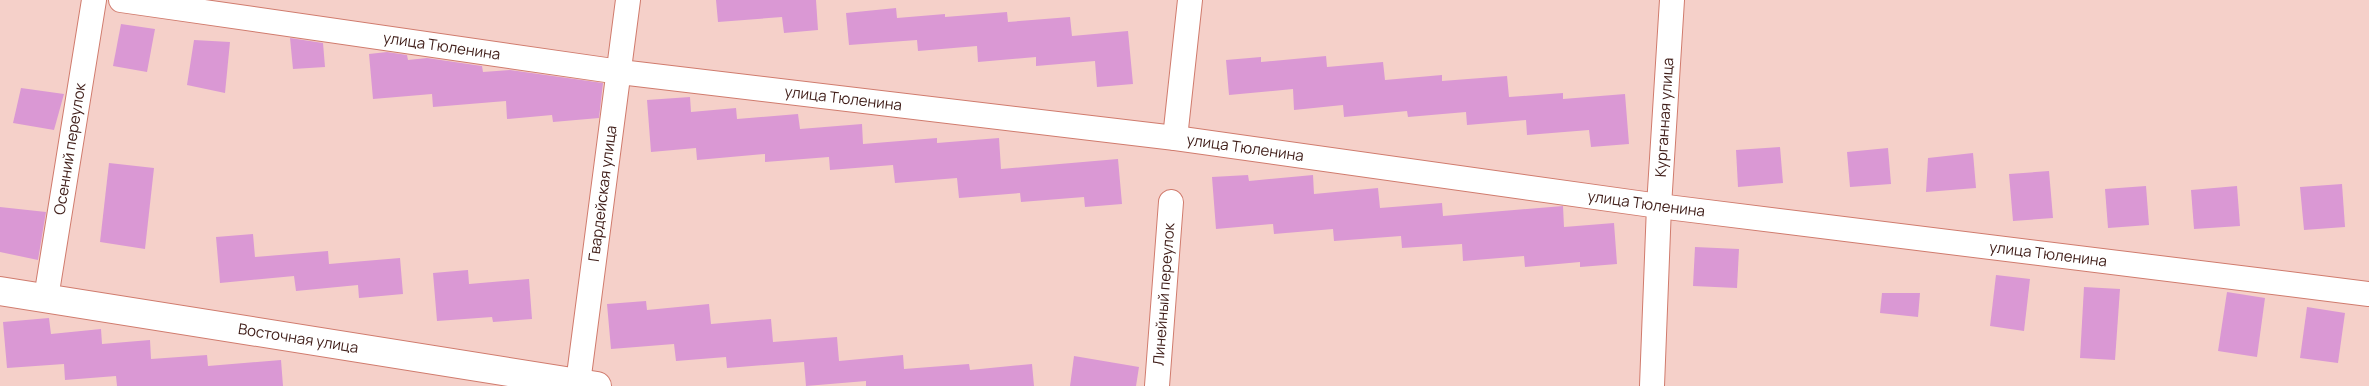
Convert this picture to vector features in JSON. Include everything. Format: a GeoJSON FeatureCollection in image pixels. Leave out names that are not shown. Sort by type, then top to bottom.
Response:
{"type":"FeatureCollection","features":[{"type":"Feature","properties":{"kind":"street","name":"Осенний переулок"},"geometry":{"type":"LineString","coordinates":[[46,298],[94,0]]}},
{"type":"Feature","properties":{"kind":"street","name":"улица Тюленина"},"geometry":{"type":"LineString","coordinates":[[121,0],[620,72],[1175,138],[1659,206],[2369,294]]}},
{"type":"Feature","properties":{"kind":"street","name":"Гвардейская улица"},"geometry":{"type":"LineString","coordinates":[[584,385],[628,0]]}},
{"type":"Feature","properties":{"kind":"street"},"geometry":{"type":"LineString","coordinates":[[1175,138],[1190,0]]}},
{"type":"Feature","properties":{"kind":"street","name":"Курганная улица"},"geometry":{"type":"LineString","coordinates":[[1652,386],[1659,206],[1672,0]]}},
{"type":"Feature","properties":{"kind":"street","name":"Линейный переулок"},"geometry":{"type":"LineString","coordinates":[[1157,386],[1170,202]]}},
{"type":"Feature","properties":{"kind":"street","name":"Восточная улица"},"geometry":{"type":"LineString","coordinates":[[0,291],[584,385]]}},
{"type":"Feature","properties":{"kind":"building"},"geometry":{"type":"Polygon","coordinates":[[[716,0],[816,0],[818,30],[784,33],[782,17],[718,22],[716,0]]]}},
{"type":"Feature","properties":{"kind":"building"},"geometry":{"type":"Polygon","coordinates":[[[896,8],[897,18],[945,14],[945,17],[1007,12],[1008,22],[1070,17],[1072,36],[1128,31],[1133,84],[1097,87],[1095,61],[1036,66],[1036,57],[978,62],[977,46],[918,51],[917,40],[849,45],[846,13],[896,8]]]}},
{"type":"Feature","properties":{"kind":"building"},"geometry":{"type":"Polygon","coordinates":[[[121,24],[155,29],[147,72],[113,66],[121,24]]]}},
{"type":"Feature","properties":{"kind":"building"},"geometry":{"type":"Polygon","coordinates":[[[290,38],[323,43],[325,67],[293,69],[290,38]]]}},
{"type":"Feature","properties":{"kind":"building"},"geometry":{"type":"Polygon","coordinates":[[[194,40],[230,42],[225,93],[187,85],[194,40]]]}},
{"type":"Feature","properties":{"kind":"building"},"geometry":{"type":"Polygon","coordinates":[[[387,52],[407,55],[408,60],[427,58],[482,66],[483,72],[510,70],[603,83],[599,118],[553,122],[552,115],[507,119],[506,101],[433,107],[432,94],[373,99],[369,54],[387,52]]]}},
{"type":"Feature","properties":{"kind":"building"},"geometry":{"type":"Polygon","coordinates":[[[1326,56],[1327,67],[1383,62],[1385,80],[1442,75],[1442,81],[1507,76],[1509,97],[1563,93],[1563,99],[1625,94],[1629,144],[1591,147],[1589,130],[1527,135],[1526,120],[1467,125],[1466,112],[1408,117],[1407,111],[1344,117],[1343,105],[1294,110],[1293,89],[1229,95],[1226,60],[1261,57],[1261,62],[1326,56]]]}},
{"type":"Feature","properties":{"kind":"building"},"geometry":{"type":"Polygon","coordinates":[[[21,88],[64,94],[54,130],[13,123],[21,88]]]}},
{"type":"Feature","properties":{"kind":"building"},"geometry":{"type":"Polygon","coordinates":[[[690,97],[691,112],[736,108],[737,119],[798,114],[800,129],[862,124],[863,144],[937,138],[937,143],[999,138],[1001,169],[1118,159],[1122,204],[1085,207],[1084,197],[1021,202],[1020,193],[959,198],[957,178],[895,183],[893,165],[830,170],[829,157],[765,162],[765,154],[697,160],[696,148],[651,152],[647,100],[690,97]]]}},
{"type":"Feature","properties":{"kind":"building"},"geometry":{"type":"Polygon","coordinates":[[[1780,147],[1783,183],[1738,187],[1736,150],[1780,147]]]}},
{"type":"Feature","properties":{"kind":"building"},"geometry":{"type":"Polygon","coordinates":[[[1888,148],[1891,184],[1850,187],[1847,152],[1888,148]]]}},
{"type":"Feature","properties":{"kind":"building"},"geometry":{"type":"Polygon","coordinates":[[[1973,153],[1976,188],[1926,192],[1928,158],[1973,153]]]}},
{"type":"Feature","properties":{"kind":"building"},"geometry":{"type":"Polygon","coordinates":[[[109,163],[154,168],[145,249],[100,242],[109,163]]]}},
{"type":"Feature","properties":{"kind":"building"},"geometry":{"type":"Polygon","coordinates":[[[2049,171],[2053,218],[2013,221],[2009,174],[2049,171]]]}},
{"type":"Feature","properties":{"kind":"building"},"geometry":{"type":"Polygon","coordinates":[[[1248,175],[1249,181],[1313,175],[1314,194],[1378,188],[1380,208],[1442,203],[1443,216],[1563,206],[1564,227],[1614,223],[1617,264],[1580,267],[1580,262],[1525,267],[1524,256],[1463,261],[1462,244],[1402,248],[1401,236],[1334,241],[1333,229],[1274,234],[1273,224],[1216,229],[1212,177],[1248,175]]]}},
{"type":"Feature","properties":{"kind":"building"},"geometry":{"type":"Polygon","coordinates":[[[2342,184],[2345,227],[2304,230],[2300,187],[2342,184]]]}},
{"type":"Feature","properties":{"kind":"building"},"geometry":{"type":"Polygon","coordinates":[[[2146,186],[2149,225],[2108,228],[2105,189],[2146,186]]]}},
{"type":"Feature","properties":{"kind":"building"},"geometry":{"type":"Polygon","coordinates":[[[2237,186],[2240,226],[2194,229],[2191,190],[2237,186]]]}},
{"type":"Feature","properties":{"kind":"building"},"geometry":{"type":"Polygon","coordinates":[[[0,207],[46,212],[38,260],[0,252],[0,207]]]}},
{"type":"Feature","properties":{"kind":"building"},"geometry":{"type":"Polygon","coordinates":[[[253,234],[255,257],[328,251],[329,264],[400,258],[403,294],[359,298],[358,285],[296,291],[294,276],[220,283],[216,237],[253,234]]]}},
{"type":"Feature","properties":{"kind":"building"},"geometry":{"type":"Polygon","coordinates":[[[1695,247],[1739,249],[1737,288],[1693,286],[1695,247]]]}},
{"type":"Feature","properties":{"kind":"building"},"geometry":{"type":"Polygon","coordinates":[[[468,270],[469,284],[529,279],[532,319],[493,322],[492,317],[437,321],[433,273],[468,270]]]}},
{"type":"Feature","properties":{"kind":"building"},"geometry":{"type":"Polygon","coordinates":[[[1996,275],[2030,279],[2024,331],[1990,326],[1996,275]]]}},
{"type":"Feature","properties":{"kind":"building"},"geometry":{"type":"Polygon","coordinates":[[[2084,287],[2120,289],[2115,360],[2080,358],[2084,287]]]}},
{"type":"Feature","properties":{"kind":"building"},"geometry":{"type":"Polygon","coordinates":[[[2227,292],[2265,298],[2257,357],[2218,351],[2227,292]]]}},
{"type":"Feature","properties":{"kind":"building"},"geometry":{"type":"Polygon","coordinates":[[[1882,293],[1920,293],[1918,317],[1880,313],[1882,293]]]}},
{"type":"Feature","properties":{"kind":"building"},"geometry":{"type":"Polygon","coordinates":[[[646,301],[647,310],[709,304],[711,324],[771,319],[773,342],[837,337],[839,361],[903,355],[904,369],[969,364],[970,370],[1032,364],[1034,386],[866,386],[866,381],[806,386],[804,362],[727,368],[726,357],[676,361],[674,344],[611,349],[607,304],[646,301]]]}},
{"type":"Feature","properties":{"kind":"building"},"geometry":{"type":"Polygon","coordinates":[[[2307,307],[2345,313],[2338,363],[2300,358],[2307,307]]]}},
{"type":"Feature","properties":{"kind":"building"},"geometry":{"type":"Polygon","coordinates":[[[49,318],[51,334],[101,329],[102,344],[150,340],[151,359],[207,355],[208,366],[281,360],[283,386],[117,386],[116,376],[65,380],[64,364],[7,368],[3,322],[49,318]]]}},
{"type":"Feature","properties":{"kind":"building"},"geometry":{"type":"Polygon","coordinates":[[[1074,356],[1139,367],[1136,386],[1070,386],[1074,356]]]}}]}
